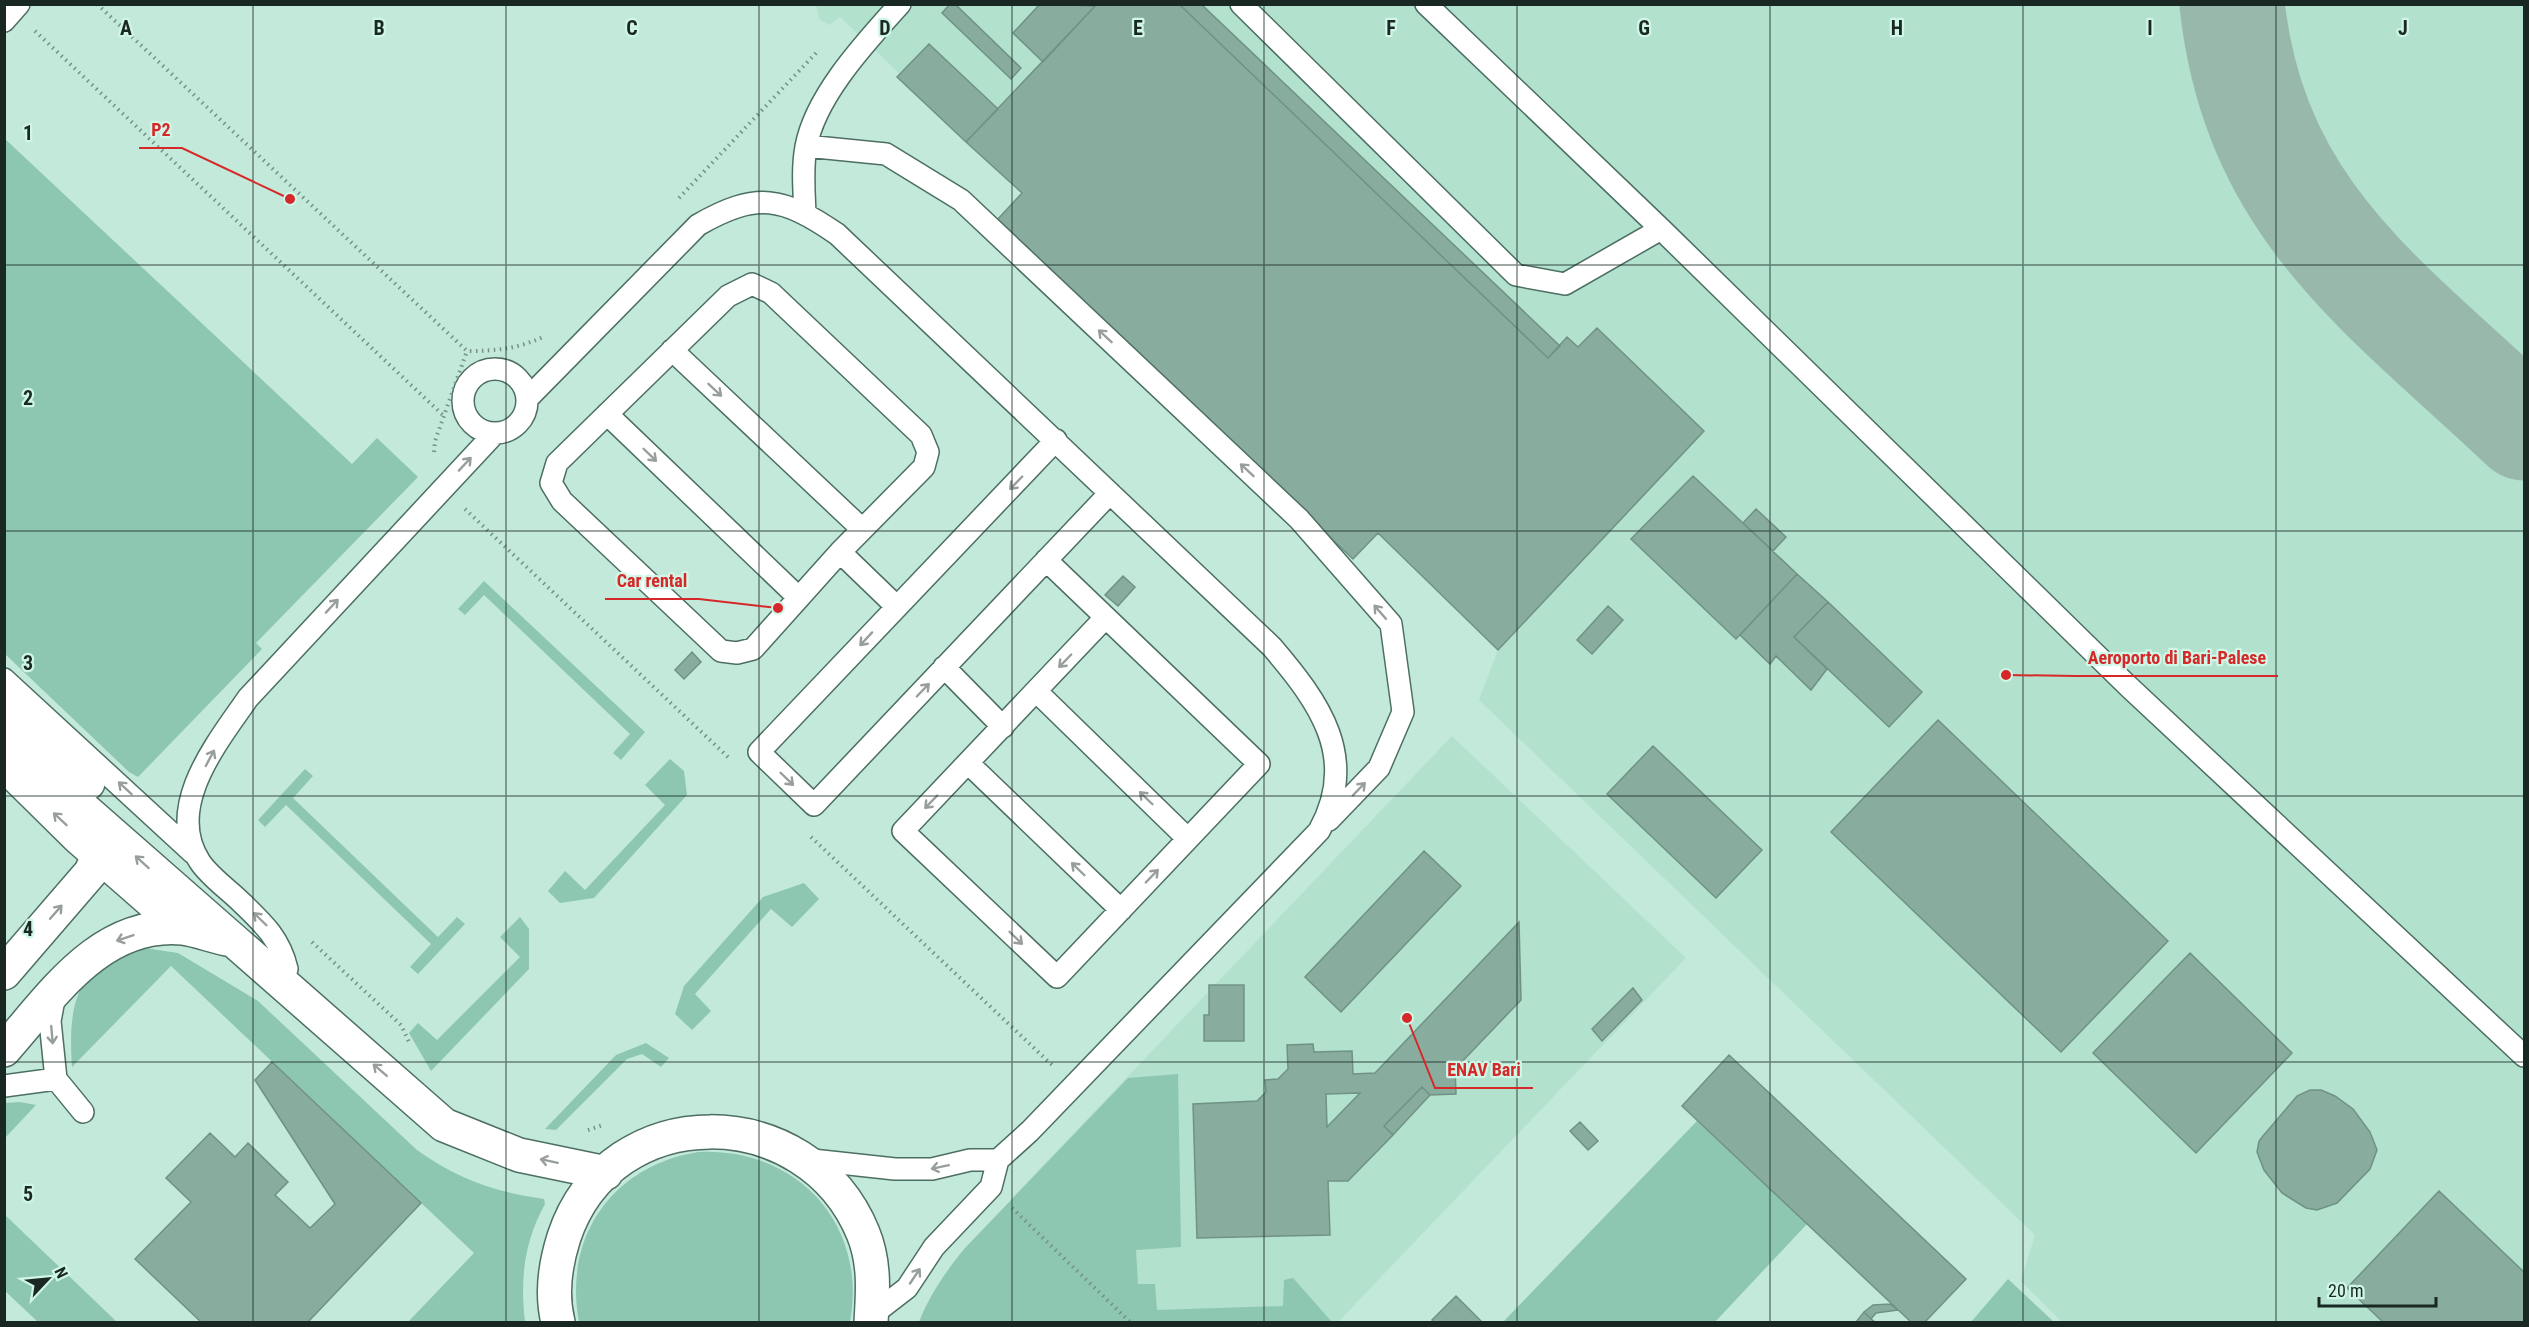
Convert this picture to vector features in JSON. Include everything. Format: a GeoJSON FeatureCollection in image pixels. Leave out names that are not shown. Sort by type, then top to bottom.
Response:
{"type":"FeatureCollection","features":[{"type":"Feature","properties":{"kind":"street"},"geometry":{"type":"LineString","coordinates":[[4,700],[292,983],[444,1125],[519,1155],[606,1173]]}},
{"type":"Feature","properties":{"kind":"street"},"geometry":{"type":"LineString","coordinates":[[4,739],[182,928]]}},
{"type":"Feature","properties":{"kind":"street"},"geometry":{"type":"LineString","coordinates":[[4,764],[102,842],[292,983]]}},
{"type":"Feature","properties":{"kind":"street"},"geometry":{"type":"LineString","coordinates":[[4,973],[91,872],[102,842]]}},
{"type":"Feature","properties":{"kind":"street"},"geometry":{"type":"LineString","coordinates":[[4,1050],[90,955],[120,938],[150,930],[182,928],[232,940]]}},
{"type":"Feature","properties":{"kind":"street"},"geometry":{"type":"LineString","coordinates":[[558,1323],[555,1297],[558,1257],[569,1223],[579,1205],[606,1173],[649,1145],[678,1135],[709,1131],[754,1136],[803,1159],[829,1179],[851,1208],[860,1227],[872,1267],[871,1319]]}},
{"type":"Feature","properties":{"kind":"lane"},"geometry":{"type":"LineString","coordinates":[[805,213],[806,146],[818,114],[836,83],[900,4]]}},
{"type":"Feature","properties":{"kind":"lane"},"geometry":{"type":"LineString","coordinates":[[1240,4],[1516,275],[1565,284],[1661,229]]}},
{"type":"Feature","properties":{"kind":"lane"},"geometry":{"type":"LineString","coordinates":[[1425,4],[1661,229],[2128,686],[2524,1056]]}},
{"type":"Feature","properties":{"kind":"lane"},"geometry":{"type":"LineString","coordinates":[[806,146],[886,154],[960,200],[1299,519],[1391,624],[1403,712],[1379,768],[1030,1131],[998,1160],[991,1187],[934,1247],[907,1288],[871,1319]]}},
{"type":"Feature","properties":{"kind":"lane"},"geometry":{"type":"LineString","coordinates":[[198,857],[186,826],[191,794],[223,735],[248,698],[494,434],[514,427],[522,419],[528,398],[698,225],[726,209],[752,202],[776,203],[805,213],[837,234],[1272,646],[1299,679],[1320,711],[1332,739],[1336,767],[1330,812],[1318,831]]}},
{"type":"Feature","properties":{"kind":"lane"},"geometry":{"type":"LineString","coordinates":[[752,284],[771,292],[921,435],[928,452],[924,466],[840,552],[753,649],[737,653],[721,651],[562,501],[551,483],[556,463],[672,350],[728,296],[752,284]]}},
{"type":"Feature","properties":{"kind":"lane"},"geometry":{"type":"LineString","coordinates":[[672,350],[862,529]]}},
{"type":"Feature","properties":{"kind":"lane"},"geometry":{"type":"LineString","coordinates":[[494,434],[474,426],[464,409],[465,388],[471,379],[489,369],[509,372],[525,387],[528,398]]}},
{"type":"Feature","properties":{"kind":"lane"},"geometry":{"type":"LineString","coordinates":[[607,414],[799,598]]}},
{"type":"Feature","properties":{"kind":"lane"},"geometry":{"type":"LineString","coordinates":[[1056,440],[759,752],[814,805],[1110,494]]}},
{"type":"Feature","properties":{"kind":"lane"},"geometry":{"type":"LineString","coordinates":[[840,552],[897,606]]}},
{"type":"Feature","properties":{"kind":"lane"},"geometry":{"type":"LineString","coordinates":[[1047,560],[1259,765],[1057,977],[903,831],[1105,618]]}},
{"type":"Feature","properties":{"kind":"lane"},"geometry":{"type":"LineString","coordinates":[[944,668],[1003,727]]}},
{"type":"Feature","properties":{"kind":"lane"},"geometry":{"type":"LineString","coordinates":[[4,679],[198,857],[272,931],[283,950],[292,983]]}},
{"type":"Feature","properties":{"kind":"lane"},"geometry":{"type":"LineString","coordinates":[[1036,691],[1188,839]]}},
{"type":"Feature","properties":{"kind":"lane"},"geometry":{"type":"LineString","coordinates":[[968,763],[1121,910]]}},
{"type":"Feature","properties":{"kind":"lane"},"geometry":{"type":"LineString","coordinates":[[56,991],[51,1021],[56,1079],[83,1112]]}},
{"type":"Feature","properties":{"kind":"lane"},"geometry":{"type":"LineString","coordinates":[[4,1086],[56,1079]]}},
{"type":"Feature","properties":{"kind":"lane"},"geometry":{"type":"LineString","coordinates":[[803,1159],[895,1169],[932,1169],[970,1160],[998,1160]]}},
{"type":"Feature","properties":{"kind":"path"},"geometry":{"type":"LineString","coordinates":[[97,4],[467,351],[435,441],[434,465],[443,488]]}},
{"type":"Feature","properties":{"kind":"path"},"geometry":{"type":"LineString","coordinates":[[12,12],[445,417]]}},
{"type":"Feature","properties":{"kind":"path"},"geometry":{"type":"LineString","coordinates":[[674,204],[820,48]]}},
{"type":"Feature","properties":{"kind":"path"},"geometry":{"type":"LineString","coordinates":[[308,938],[400,1025],[411,1046]]}},
{"type":"Feature","properties":{"kind":"path"},"geometry":{"type":"LineString","coordinates":[[579,1133],[607,1123]]}},
{"type":"Feature","properties":{"kind":"path"},"geometry":{"type":"LineString","coordinates":[[1011,1206],[1130,1323]]}},
{"type":"Feature","properties":{"kind":"shaded area"},"geometry":{"type":"Polygon","coordinates":[[[816,5],[2524,5],[2524,1322],[2062,1322],[2021,1281],[2035,1235],[1479,700],[1498,650],[1378,534],[1353,559],[997,220],[1022,193],[897,77],[900,74],[840,17],[830,25],[820,20],[816,5]]]}},
{"type":"Feature","properties":{"kind":"shaded area"},"geometry":{"type":"Polygon","coordinates":[[[4,138],[352,464],[377,438],[418,477],[256,643],[262,649],[138,777],[129,772],[5,654],[4,138]]]}},
{"type":"Feature","properties":{"kind":"shaded area"},"geometry":{"type":"Polygon","coordinates":[[[484,581],[645,732],[621,760],[613,753],[630,734],[484,595],[465,615],[458,609],[484,581]]]}},
{"type":"Feature","properties":{"kind":"shaded area"},"geometry":{"type":"Polygon","coordinates":[[[1452,736],[1686,958],[1338,1322],[1141,1322],[1011,1199],[1452,736]]]}},
{"type":"Feature","properties":{"kind":"shaded area"},"geometry":{"type":"Polygon","coordinates":[[[670,759],[684,771],[687,795],[594,898],[560,903],[548,891],[565,871],[585,890],[665,805],[645,785],[670,759]]]}},
{"type":"Feature","properties":{"kind":"shaded area"},"geometry":{"type":"Polygon","coordinates":[[[305,769],[313,776],[293,798],[438,937],[457,917],[465,924],[418,974],[410,967],[431,944],[286,805],[265,827],[258,820],[305,769]]]}},
{"type":"Feature","properties":{"kind":"shaded area"},"geometry":{"type":"Polygon","coordinates":[[[804,883],[819,899],[792,927],[771,909],[695,994],[711,1011],[692,1030],[675,1014],[684,986],[763,897],[804,883]]]}},
{"type":"Feature","properties":{"kind":"shaded area"},"geometry":{"type":"Polygon","coordinates":[[[520,917],[529,929],[529,969],[431,1071],[409,1033],[418,1023],[437,1040],[520,957],[500,937],[520,917]]]}},
{"type":"Feature","properties":{"kind":"shaded area"},"geometry":{"type":"Polygon","coordinates":[[[145,948],[178,953],[258,1001],[417,1150],[432,1160],[477,1183],[544,1199],[545,1204],[532,1232],[525,1261],[523,1291],[525,1322],[408,1322],[474,1253],[171,966],[72,1067],[72,1025],[80,990],[103,964],[121,955],[145,948]]]}},
{"type":"Feature","properties":{"kind":"shaded area"},"geometry":{"type":"Polygon","coordinates":[[[646,1043],[669,1058],[661,1067],[642,1054],[627,1059],[556,1130],[545,1129],[616,1055],[646,1043]]]}},
{"type":"Feature","properties":{"kind":"shaded area"},"geometry":{"type":"Polygon","coordinates":[[[1178,1074],[1181,1247],[1136,1250],[1138,1284],[1155,1284],[1157,1310],[1283,1306],[1284,1280],[1293,1278],[1332,1322],[919,1322],[938,1284],[964,1249],[1128,1078],[1178,1074]]]}},
{"type":"Feature","properties":{"kind":"shaded area"},"geometry":{"type":"Polygon","coordinates":[[[20,1102],[36,1105],[5,1138],[5,1103],[20,1102]]]}},
{"type":"Feature","properties":{"kind":"shaded area"},"geometry":{"type":"Polygon","coordinates":[[[1697,1121],[1807,1224],[1715,1322],[1503,1322],[1697,1121]]]}},
{"type":"Feature","properties":{"kind":"shaded area"},"geometry":{"type":"Polygon","coordinates":[[[698,1152],[734,1154],[766,1163],[794,1178],[818,1198],[836,1224],[848,1253],[853,1286],[850,1322],[579,1322],[576,1291],[579,1262],[587,1235],[600,1210],[618,1190],[641,1173],[668,1160],[698,1152]]]}},
{"type":"Feature","properties":{"kind":"shaded area"},"geometry":{"type":"Polygon","coordinates":[[[4,1214],[117,1322],[38,1322],[5,1291],[4,1214]]]}},
{"type":"Feature","properties":{"kind":"shaded area"},"geometry":{"type":"Polygon","coordinates":[[[2008,1279],[2054,1322],[1971,1322],[2008,1279]]]}},
{"type":"Feature","properties":{"kind":"building"},"geometry":{"type":"Polygon","coordinates":[[[950,4],[955,4],[1021,68],[1011,79],[942,13],[950,4]]]}},
{"type":"Feature","properties":{"kind":"building"},"geometry":{"type":"Polygon","coordinates":[[[1040,4],[1095,6],[1043,62],[1013,33],[1040,4]]]}},
{"type":"Feature","properties":{"kind":"building"},"geometry":{"type":"Polygon","coordinates":[[[1097,4],[1179,4],[1548,358],[1567,337],[1578,347],[1597,328],[1704,431],[1498,650],[1378,533],[1353,559],[997,220],[1022,193],[966,142],[1097,4]]]}},
{"type":"Feature","properties":{"kind":"building"},"geometry":{"type":"Polygon","coordinates":[[[1179,4],[1201,4],[1560,346],[1548,358],[1179,4]]]}},
{"type":"Feature","properties":{"kind":"building"},"geometry":{"type":"Polygon","coordinates":[[[929,44],[998,109],[966,142],[897,77],[929,44]]]}},
{"type":"Feature","properties":{"kind":"building"},"geometry":{"type":"Polygon","coordinates":[[[1693,476],[1797,574],[1736,639],[1631,539],[1693,476]]]}},
{"type":"Feature","properties":{"kind":"building"},"geometry":{"type":"Polygon","coordinates":[[[1756,509],[1786,537],[1773,551],[1743,523],[1756,509]]]}},
{"type":"Feature","properties":{"kind":"building"},"geometry":{"type":"Polygon","coordinates":[[[1797,574],[1828,602],[1794,637],[1827,669],[1811,690],[1776,656],[1770,664],[1740,635],[1797,574]]]}},
{"type":"Feature","properties":{"kind":"building"},"geometry":{"type":"Polygon","coordinates":[[[1123,576],[1135,587],[1118,606],[1105,595],[1123,576]]]}},
{"type":"Feature","properties":{"kind":"building"},"geometry":{"type":"Polygon","coordinates":[[[1828,602],[1922,692],[1889,727],[1794,637],[1828,602]]]}},
{"type":"Feature","properties":{"kind":"building"},"geometry":{"type":"Polygon","coordinates":[[[1608,606],[1623,620],[1592,654],[1577,640],[1608,606]]]}},
{"type":"Feature","properties":{"kind":"building"},"geometry":{"type":"Polygon","coordinates":[[[692,652],[701,662],[684,679],[675,670],[692,652]]]}},
{"type":"Feature","properties":{"kind":"building"},"geometry":{"type":"Polygon","coordinates":[[[1938,720],[2168,941],[2061,1052],[1831,832],[1938,720]]]}},
{"type":"Feature","properties":{"kind":"building"},"geometry":{"type":"Polygon","coordinates":[[[1653,746],[1762,850],[1716,898],[1607,794],[1653,746]]]}},
{"type":"Feature","properties":{"kind":"building"},"geometry":{"type":"Polygon","coordinates":[[[1424,851],[1461,886],[1341,1012],[1305,977],[1424,851]]]}},
{"type":"Feature","properties":{"kind":"building"},"geometry":{"type":"Polygon","coordinates":[[[1519,922],[1521,1000],[1455,1069],[1456,1094],[1430,1095],[1422,1087],[1384,1126],[1393,1135],[1348,1181],[1328,1181],[1330,1235],[1197,1238],[1193,1104],[1257,1101],[1266,1092],[1265,1080],[1278,1079],[1288,1069],[1287,1045],[1313,1044],[1314,1052],[1352,1051],[1353,1074],[1375,1073],[1519,922]],[[1360,1093],[1326,1094],[1327,1127],[1360,1093]]]}},
{"type":"Feature","properties":{"kind":"building"},"geometry":{"type":"Polygon","coordinates":[[[2190,953],[2292,1053],[2196,1153],[2093,1053],[2190,953]]]}},
{"type":"Feature","properties":{"kind":"building"},"geometry":{"type":"Polygon","coordinates":[[[1209,985],[1244,985],[1244,1041],[1204,1041],[1204,1015],[1209,1015],[1209,985]]]}},
{"type":"Feature","properties":{"kind":"building"},"geometry":{"type":"Polygon","coordinates":[[[1633,988],[1642,1000],[1602,1041],[1592,1029],[1633,988]]]}},
{"type":"Feature","properties":{"kind":"building"},"geometry":{"type":"Polygon","coordinates":[[[1729,1055],[1966,1279],[1925,1322],[1911,1322],[1682,1106],[1729,1055]]]}},
{"type":"Feature","properties":{"kind":"building"},"geometry":{"type":"Polygon","coordinates":[[[272,1062],[421,1203],[308,1322],[201,1322],[135,1259],[191,1202],[166,1178],[210,1133],[235,1157],[248,1143],[288,1182],[275,1195],[310,1228],[335,1204],[255,1080],[272,1062]]]}},
{"type":"Feature","properties":{"kind":"building"},"geometry":{"type":"Polygon","coordinates":[[[1422,1087],[1430,1095],[1393,1135],[1384,1126],[1422,1087]]]}},
{"type":"Feature","properties":{"kind":"building"},"geometry":{"type":"Polygon","coordinates":[[[2310,1090],[2321,1090],[2335,1096],[2353,1109],[2370,1132],[2377,1150],[2370,1169],[2337,1203],[2317,1210],[2306,1208],[2282,1193],[2264,1170],[2257,1152],[2259,1141],[2297,1096],[2310,1090]]]}},
{"type":"Feature","properties":{"kind":"building"},"geometry":{"type":"Polygon","coordinates":[[[1580,1122],[1598,1141],[1588,1150],[1570,1131],[1580,1122]]]}},
{"type":"Feature","properties":{"kind":"building"},"geometry":{"type":"Polygon","coordinates":[[[2439,1191],[2524,1272],[2524,1322],[2383,1322],[2347,1288],[2439,1191]]]}},
{"type":"Feature","properties":{"kind":"building"},"geometry":{"type":"Polygon","coordinates":[[[1456,1296],[1481,1321],[1434,1322],[1432,1320],[1456,1296]]]}},
{"type":"Feature","properties":{"kind":"building"},"geometry":{"type":"Polygon","coordinates":[[[1890,1304],[1898,1310],[1876,1313],[1871,1319],[1864,1312],[1873,1305],[1890,1304]]]}},
{"type":"Feature","properties":{"kind":"building"},"geometry":{"type":"Polygon","coordinates":[[[1864,1312],[1871,1319],[1875,1322],[1856,1322],[1864,1312]]]}},
{"type":"Feature","properties":{"kind":"taxiway"},"geometry":{"type":"LineString","coordinates":[[2232,4],[2245,77],[2268,139],[2298,195],[2334,244],[2377,291],[2524,428]]}},
{"type":"Feature","properties":{"kind":"place","name":"P2"},"geometry":{"type":"Point","coordinates":[290,199]}},
{"type":"Feature","properties":{"kind":"place","name":"Car rental"},"geometry":{"type":"Point","coordinates":[778,608]}},
{"type":"Feature","properties":{"kind":"place","name":"Aeroporto di Bari-Palese"},"geometry":{"type":"Point","coordinates":[2006,675]}},
{"type":"Feature","properties":{"kind":"place","name":"ENAV Bari"},"geometry":{"type":"Point","coordinates":[1407,1018]}}]}
